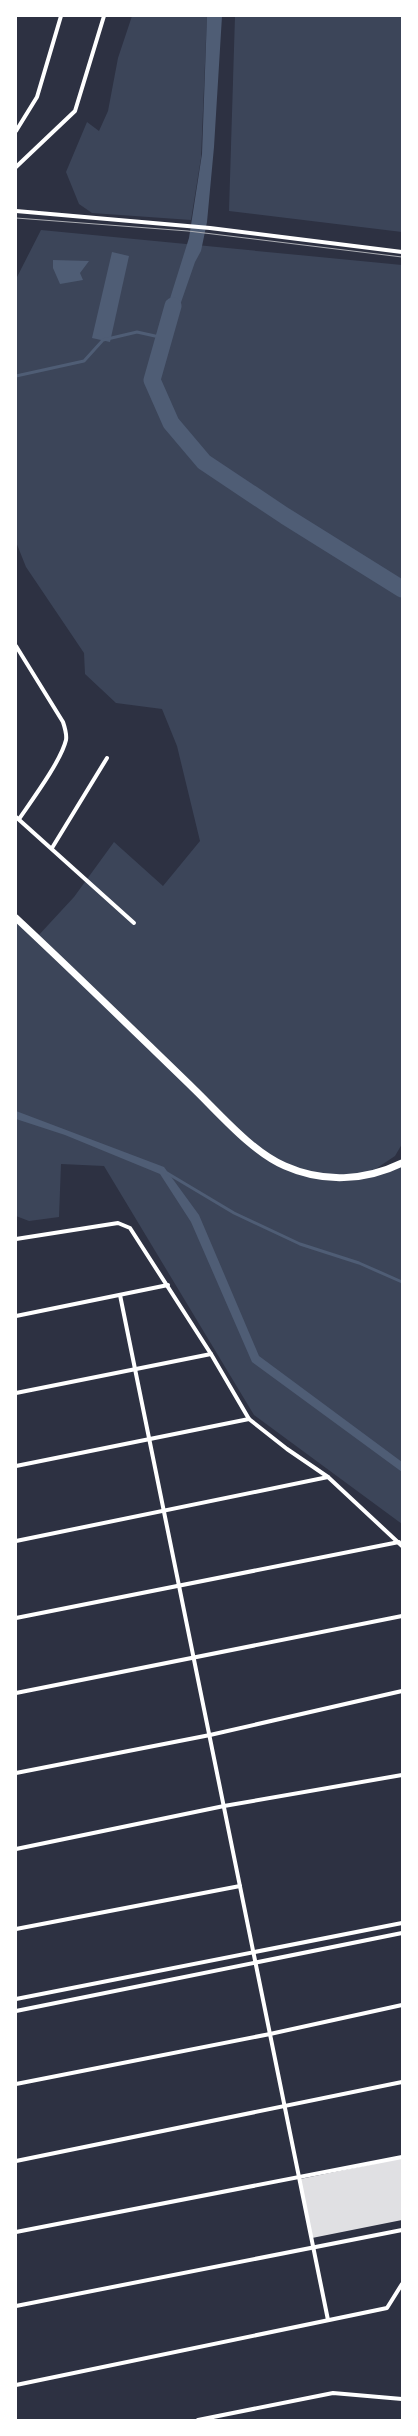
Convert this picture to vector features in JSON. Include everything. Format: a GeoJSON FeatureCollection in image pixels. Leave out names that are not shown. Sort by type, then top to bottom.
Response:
{"type":"FeatureCollection","features":[{"type":"Feature","properties":{"kind":"main road"},"geometry":{"type":"LineString","coordinates":[[16,918],[226,1119],[268,1156],[284,1166],[303,1173],[328,1178],[367,1175],[402,1163]]}},
{"type":"Feature","properties":{"kind":"street"},"geometry":{"type":"LineString","coordinates":[[16,131],[37,97],[61,16]]}},
{"type":"Feature","properties":{"kind":"street"},"geometry":{"type":"LineString","coordinates":[[16,166],[75,111],[104,16]]}},
{"type":"Feature","properties":{"kind":"street"},"geometry":{"type":"LineString","coordinates":[[16,212],[210,228],[402,252]]}},
{"type":"Feature","properties":{"kind":"street"},"geometry":{"type":"LineString","coordinates":[[16,646],[63,722],[66,731],[66,739],[59,755],[17,818],[134,923]]}},
{"type":"Feature","properties":{"kind":"street"},"geometry":{"type":"LineString","coordinates":[[52,848],[107,758]]}},
{"type":"Feature","properties":{"kind":"street"},"geometry":{"type":"LineString","coordinates":[[16,1238],[123,1224],[130,1228],[211,1354],[249,1419],[287,1449],[328,1477],[401,1544]]}},
{"type":"Feature","properties":{"kind":"street"},"geometry":{"type":"LineString","coordinates":[[16,1234],[23,1237]]}},
{"type":"Feature","properties":{"kind":"street"},"geometry":{"type":"LineString","coordinates":[[16,1316],[168,1285]]}},
{"type":"Feature","properties":{"kind":"street"},"geometry":{"type":"LineString","coordinates":[[120,1295],[328,2320]]}},
{"type":"Feature","properties":{"kind":"street"},"geometry":{"type":"LineString","coordinates":[[16,1393],[211,1354]]}},
{"type":"Feature","properties":{"kind":"street"},"geometry":{"type":"LineString","coordinates":[[16,1466],[249,1419]]}},
{"type":"Feature","properties":{"kind":"street"},"geometry":{"type":"LineString","coordinates":[[16,1541],[328,1477]]}},
{"type":"Feature","properties":{"kind":"street"},"geometry":{"type":"LineString","coordinates":[[16,1618],[179,1585],[401,1544]]}},
{"type":"Feature","properties":{"kind":"street"},"geometry":{"type":"LineString","coordinates":[[16,1693],[402,1616]]}},
{"type":"Feature","properties":{"kind":"street"},"geometry":{"type":"LineString","coordinates":[[16,1773],[210,1735],[402,1691]]}},
{"type":"Feature","properties":{"kind":"street"},"geometry":{"type":"LineString","coordinates":[[16,1849],[224,1806],[402,1775]]}},
{"type":"Feature","properties":{"kind":"street"},"geometry":{"type":"LineString","coordinates":[[16,1929],[240,1886]]}},
{"type":"Feature","properties":{"kind":"street"},"geometry":{"type":"LineString","coordinates":[[16,1999],[253,1951],[402,1923]]}},
{"type":"Feature","properties":{"kind":"street"},"geometry":{"type":"LineString","coordinates":[[16,2011],[402,1933]]}},
{"type":"Feature","properties":{"kind":"street"},"geometry":{"type":"LineString","coordinates":[[16,2084],[270,2034],[402,2005]]}},
{"type":"Feature","properties":{"kind":"street"},"geometry":{"type":"LineString","coordinates":[[16,2161],[402,2082]]}},
{"type":"Feature","properties":{"kind":"street"},"geometry":{"type":"LineString","coordinates":[[16,2232],[402,2157]]}},
{"type":"Feature","properties":{"kind":"street"},"geometry":{"type":"LineString","coordinates":[[16,2306],[314,2249],[402,2230]]}},
{"type":"Feature","properties":{"kind":"street"},"geometry":{"type":"LineString","coordinates":[[16,2385],[387,2308],[402,2284]]}},
{"type":"Feature","properties":{"kind":"street"},"geometry":{"type":"LineString","coordinates":[[198,2420],[333,2393],[402,2399]]}},
{"type":"Feature","properties":{"kind":"shaded area"},"geometry":{"type":"Polygon","coordinates":[[[132,16],[207,16],[201,158],[191,220],[92,213],[79,204],[66,172],[87,122],[99,131],[108,111],[118,58],[132,16]]]}},
{"type":"Feature","properties":{"kind":"shaded area"},"geometry":{"type":"Polygon","coordinates":[[[207,16],[222,16],[214,147],[207,222],[201,251],[195,262],[171,331],[162,324],[189,238],[202,154],[207,16]]]}},
{"type":"Feature","properties":{"kind":"shaded area"},"geometry":{"type":"Polygon","coordinates":[[[235,16],[402,16],[402,232],[229,211],[235,16]]]}},
{"type":"Feature","properties":{"kind":"shaded area"},"geometry":{"type":"Polygon","coordinates":[[[41,230],[402,265],[402,1144],[395,1156],[368,1174],[402,1163],[402,1524],[254,1415],[104,1166],[61,1164],[59,1217],[29,1221],[16,1216],[16,921],[37,937],[74,897],[114,842],[163,886],[200,841],[177,746],[162,709],[116,703],[85,674],[84,653],[26,567],[16,542],[16,279],[41,230]]]}},
{"type":"Feature","properties":{"kind":"shaded area"},"geometry":{"type":"Polygon","coordinates":[[[112,252],[129,256],[110,342],[92,338],[112,252]]]}},
{"type":"Feature","properties":{"kind":"shaded area"},"geometry":{"type":"Polygon","coordinates":[[[53,260],[89,261],[80,273],[83,280],[60,284],[53,268],[53,260]]]}},
{"type":"Feature","properties":{"kind":"shaded area"},"geometry":{"type":"Polygon","coordinates":[[[16,1111],[164,1167],[199,1215],[259,1356],[402,1462],[402,1472],[252,1362],[191,1222],[160,1174],[65,1135],[16,1119],[16,1111]]]}},
{"type":"Feature","properties":{"kind":"building"},"geometry":{"type":"Polygon","coordinates":[[[402,2158],[402,2220],[312,2238],[300,2179],[402,2158]]]}},
{"type":"Feature","properties":{"kind":"waterway"},"geometry":{"type":"LineString","coordinates":[[173,306],[152,380],[171,423],[204,462],[285,516],[402,589]]}},
{"type":"Feature","properties":{"kind":"waterway"},"geometry":{"type":"LineString","coordinates":[[16,376],[84,361],[103,340],[137,332],[164,338]]}},
{"type":"Feature","properties":{"kind":"waterway"},"geometry":{"type":"LineString","coordinates":[[167,1173],[234,1213],[300,1244],[359,1263],[402,1282]]}},
{"type":"Feature","properties":{"kind":"tram line"},"geometry":{"type":"LineString","coordinates":[[16,218],[188,231],[402,257]]}}]}
